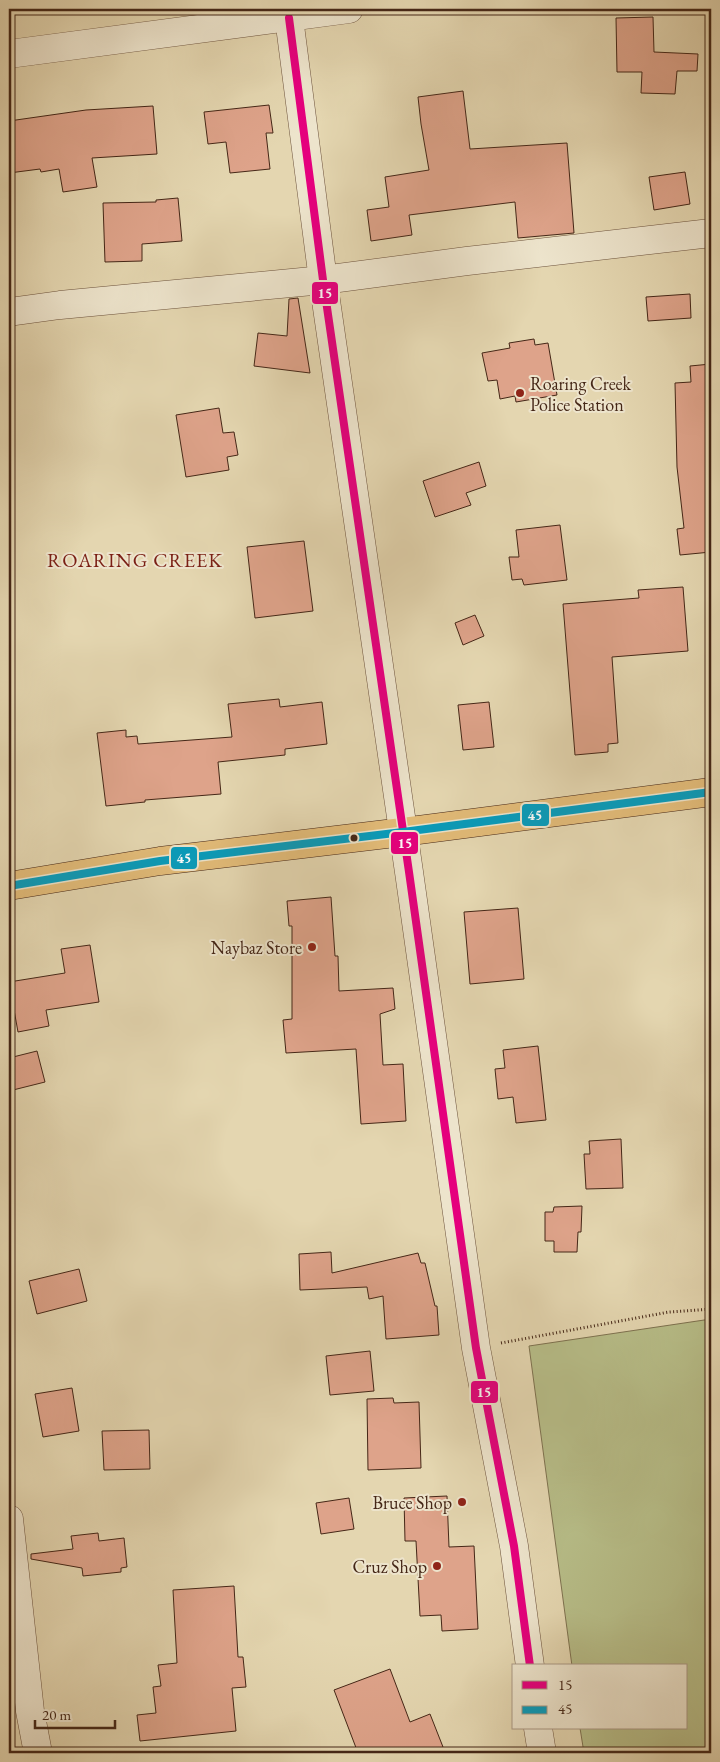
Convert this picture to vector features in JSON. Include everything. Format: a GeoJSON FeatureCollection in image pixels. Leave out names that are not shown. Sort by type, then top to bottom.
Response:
{"type":"FeatureCollection","features":[{"type":"Feature","properties":{"kind":"highway"},"geometry":{"type":"LineString","coordinates":[[9,886],[160,861],[404,832],[711,792]]}},
{"type":"Feature","properties":{"kind":"street"},"geometry":{"type":"LineString","coordinates":[[9,54],[349,9]]}},
{"type":"Feature","properties":{"kind":"street"},"geometry":{"type":"LineString","coordinates":[[289,18],[323,280],[404,832],[476,1348],[514,1546],[530,1664]]}},
{"type":"Feature","properties":{"kind":"street"},"geometry":{"type":"LineString","coordinates":[[9,312],[70,304],[323,280],[467,261],[711,234]]}},
{"type":"Feature","properties":{"kind":"street"},"geometry":{"type":"LineString","coordinates":[[9,1519],[30,1711],[38,1753]]}},
{"type":"Feature","properties":{"kind":"street"},"geometry":{"type":"LineString","coordinates":[[538,1730],[542,1753]]}},
{"type":"Feature","properties":{"kind":"path"},"geometry":{"type":"LineString","coordinates":[[476,1348],[669,1312],[711,1309]]}},
{"type":"Feature","properties":{"kind":"green space"},"geometry":{"type":"Polygon","coordinates":[[[711,1319],[711,1753],[584,1753],[580,1730],[688,1730],[688,1664],[572,1664],[529,1346],[711,1319]]]}},
{"type":"Feature","properties":{"kind":"building"},"geometry":{"type":"Polygon","coordinates":[[[653,17],[654,52],[698,54],[697,71],[677,71],[675,94],[641,93],[642,72],[617,72],[616,18],[653,17]]]}},
{"type":"Feature","properties":{"kind":"building"},"geometry":{"type":"Polygon","coordinates":[[[463,91],[470,149],[567,143],[574,233],[518,238],[515,202],[409,215],[412,235],[371,241],[367,210],[389,207],[385,177],[429,170],[418,97],[463,91]]]}},
{"type":"Feature","properties":{"kind":"building"},"geometry":{"type":"Polygon","coordinates":[[[269,105],[273,133],[266,133],[270,169],[230,173],[226,142],[208,144],[204,112],[269,105]]]}},
{"type":"Feature","properties":{"kind":"building"},"geometry":{"type":"Polygon","coordinates":[[[153,106],[157,154],[92,158],[97,187],[63,192],[59,169],[41,172],[40,169],[9,173],[9,121],[86,110],[153,106]]]}},
{"type":"Feature","properties":{"kind":"building"},"geometry":{"type":"Polygon","coordinates":[[[685,172],[690,204],[654,210],[649,177],[685,172]]]}},
{"type":"Feature","properties":{"kind":"building"},"geometry":{"type":"Polygon","coordinates":[[[178,198],[182,241],[142,244],[142,261],[105,262],[103,203],[156,202],[156,200],[178,198]]]}},
{"type":"Feature","properties":{"kind":"building"},"geometry":{"type":"Polygon","coordinates":[[[690,294],[691,318],[648,321],[646,297],[690,294]]]}},
{"type":"Feature","properties":{"kind":"building"},"geometry":{"type":"Polygon","coordinates":[[[298,298],[310,373],[254,366],[258,333],[287,336],[289,299],[298,298]]]}},
{"type":"Feature","properties":{"kind":"building"},"geometry":{"type":"Polygon","coordinates":[[[534,339],[535,345],[548,343],[557,395],[516,402],[515,396],[500,399],[497,380],[488,381],[482,353],[510,348],[509,343],[534,339]]]}},
{"type":"Feature","properties":{"kind":"building"},"geometry":{"type":"Polygon","coordinates":[[[711,364],[711,552],[680,555],[677,529],[684,528],[677,467],[675,383],[691,382],[690,366],[711,364]]]}},
{"type":"Feature","properties":{"kind":"building"},"geometry":{"type":"Polygon","coordinates":[[[219,408],[223,433],[234,432],[238,455],[227,457],[229,470],[186,477],[176,415],[219,408]]]}},
{"type":"Feature","properties":{"kind":"building"},"geometry":{"type":"Polygon","coordinates":[[[479,462],[486,486],[466,493],[471,505],[435,517],[423,481],[479,462]]]}},
{"type":"Feature","properties":{"kind":"building"},"geometry":{"type":"Polygon","coordinates":[[[560,525],[567,580],[524,585],[522,579],[512,580],[509,557],[519,557],[516,530],[560,525]]]}},
{"type":"Feature","properties":{"kind":"building"},"geometry":{"type":"Polygon","coordinates":[[[304,541],[313,611],[255,618],[247,547],[304,541]]]}},
{"type":"Feature","properties":{"kind":"building"},"geometry":{"type":"Polygon","coordinates":[[[683,587],[688,651],[612,657],[618,743],[608,744],[608,752],[575,755],[563,604],[639,598],[638,590],[683,587]]]}},
{"type":"Feature","properties":{"kind":"building"},"geometry":{"type":"Polygon","coordinates":[[[475,615],[484,636],[463,645],[455,623],[475,615]]]}},
{"type":"Feature","properties":{"kind":"building"},"geometry":{"type":"Polygon","coordinates":[[[279,699],[280,707],[322,702],[327,744],[285,749],[285,755],[218,762],[221,794],[145,800],[145,802],[106,806],[97,733],[126,730],[126,737],[137,736],[138,744],[232,737],[228,704],[279,699]]]}},
{"type":"Feature","properties":{"kind":"building"},"geometry":{"type":"Polygon","coordinates":[[[489,702],[494,747],[463,750],[458,705],[489,702]]]}},
{"type":"Feature","properties":{"kind":"building"},"geometry":{"type":"Polygon","coordinates":[[[331,897],[335,956],[338,956],[339,991],[393,988],[395,1009],[380,1014],[383,1065],[403,1064],[406,1121],[361,1124],[356,1049],[286,1053],[283,1020],[292,1019],[292,926],[289,926],[287,901],[331,897]]]}},
{"type":"Feature","properties":{"kind":"building"},"geometry":{"type":"Polygon","coordinates":[[[518,908],[524,979],[470,984],[464,912],[518,908]]]}},
{"type":"Feature","properties":{"kind":"building"},"geometry":{"type":"Polygon","coordinates":[[[90,945],[99,1002],[46,1010],[49,1026],[18,1032],[9,982],[65,973],[61,949],[90,945]]]}},
{"type":"Feature","properties":{"kind":"building"},"geometry":{"type":"Polygon","coordinates":[[[538,1046],[546,1120],[516,1123],[513,1097],[498,1099],[495,1069],[505,1068],[503,1050],[538,1046]]]}},
{"type":"Feature","properties":{"kind":"building"},"geometry":{"type":"Polygon","coordinates":[[[37,1051],[45,1082],[9,1091],[9,1058],[37,1051]]]}},
{"type":"Feature","properties":{"kind":"building"},"geometry":{"type":"Polygon","coordinates":[[[621,1139],[623,1188],[586,1189],[584,1154],[590,1154],[589,1141],[621,1139]]]}},
{"type":"Feature","properties":{"kind":"building"},"geometry":{"type":"Polygon","coordinates":[[[582,1206],[581,1232],[578,1232],[577,1252],[554,1252],[554,1241],[545,1241],[545,1212],[553,1212],[554,1207],[582,1206]]]}},
{"type":"Feature","properties":{"kind":"building"},"geometry":{"type":"Polygon","coordinates":[[[331,1252],[332,1273],[418,1253],[421,1263],[425,1263],[435,1306],[437,1306],[439,1335],[386,1339],[383,1296],[369,1299],[367,1287],[300,1290],[299,1254],[331,1252]]]}},
{"type":"Feature","properties":{"kind":"building"},"geometry":{"type":"Polygon","coordinates":[[[79,1269],[87,1301],[37,1314],[29,1281],[79,1269]]]}},
{"type":"Feature","properties":{"kind":"building"},"geometry":{"type":"Polygon","coordinates":[[[370,1351],[374,1391],[330,1395],[326,1356],[370,1351]]]}},
{"type":"Feature","properties":{"kind":"building"},"geometry":{"type":"Polygon","coordinates":[[[72,1388],[79,1431],[43,1437],[35,1394],[72,1388]]]}},
{"type":"Feature","properties":{"kind":"building"},"geometry":{"type":"Polygon","coordinates":[[[393,1398],[394,1403],[419,1402],[421,1468],[368,1470],[367,1399],[393,1398]]]}},
{"type":"Feature","properties":{"kind":"building"},"geometry":{"type":"Polygon","coordinates":[[[149,1430],[150,1469],[104,1470],[102,1431],[149,1430]]]}},
{"type":"Feature","properties":{"kind":"building"},"geometry":{"type":"Polygon","coordinates":[[[447,1496],[449,1547],[474,1546],[478,1629],[442,1631],[441,1615],[420,1616],[416,1541],[405,1541],[404,1498],[447,1496]]]}},
{"type":"Feature","properties":{"kind":"building"},"geometry":{"type":"Polygon","coordinates":[[[349,1498],[354,1529],[321,1534],[316,1503],[349,1498]]]}},
{"type":"Feature","properties":{"kind":"building"},"geometry":{"type":"Polygon","coordinates":[[[98,1533],[99,1541],[124,1538],[127,1567],[121,1568],[121,1572],[83,1576],[82,1568],[31,1559],[31,1554],[73,1549],[71,1536],[98,1533]]]}},
{"type":"Feature","properties":{"kind":"building"},"geometry":{"type":"Polygon","coordinates":[[[234,1586],[238,1657],[243,1657],[246,1687],[232,1688],[236,1731],[140,1741],[137,1715],[156,1713],[153,1687],[161,1686],[158,1665],[177,1663],[173,1590],[234,1586]]]}},
{"type":"Feature","properties":{"kind":"building"},"geometry":{"type":"Polygon","coordinates":[[[390,1669],[410,1722],[430,1714],[443,1747],[427,1753],[358,1753],[334,1690],[390,1669]]]}},
{"type":"Feature","properties":{"kind":"transit line","name":"15"},"geometry":{"type":"LineString","coordinates":[[289,18],[323,280],[476,1348],[514,1546],[530,1664]]}},
{"type":"Feature","properties":{"kind":"transit line","name":"45"},"geometry":{"type":"LineString","coordinates":[[9,886],[160,861],[711,792]]}},
{"type":"Feature","properties":{"kind":"place","name":"Roaring Creek Police Station"},"geometry":{"type":"Point","coordinates":[520,393]}},
{"type":"Feature","properties":{"kind":"place","name":"Naybaz Store"},"geometry":{"type":"Point","coordinates":[312,947]}},
{"type":"Feature","properties":{"kind":"place","name":"Bruce Shop"},"geometry":{"type":"Point","coordinates":[462,1502]}},
{"type":"Feature","properties":{"kind":"place","name":"Cruz Shop"},"geometry":{"type":"Point","coordinates":[437,1566]}},
{"type":"Feature","properties":{"kind":"district","name":"ROARING CREEK"},"geometry":{"type":"Point","coordinates":[135,560]}}]}
